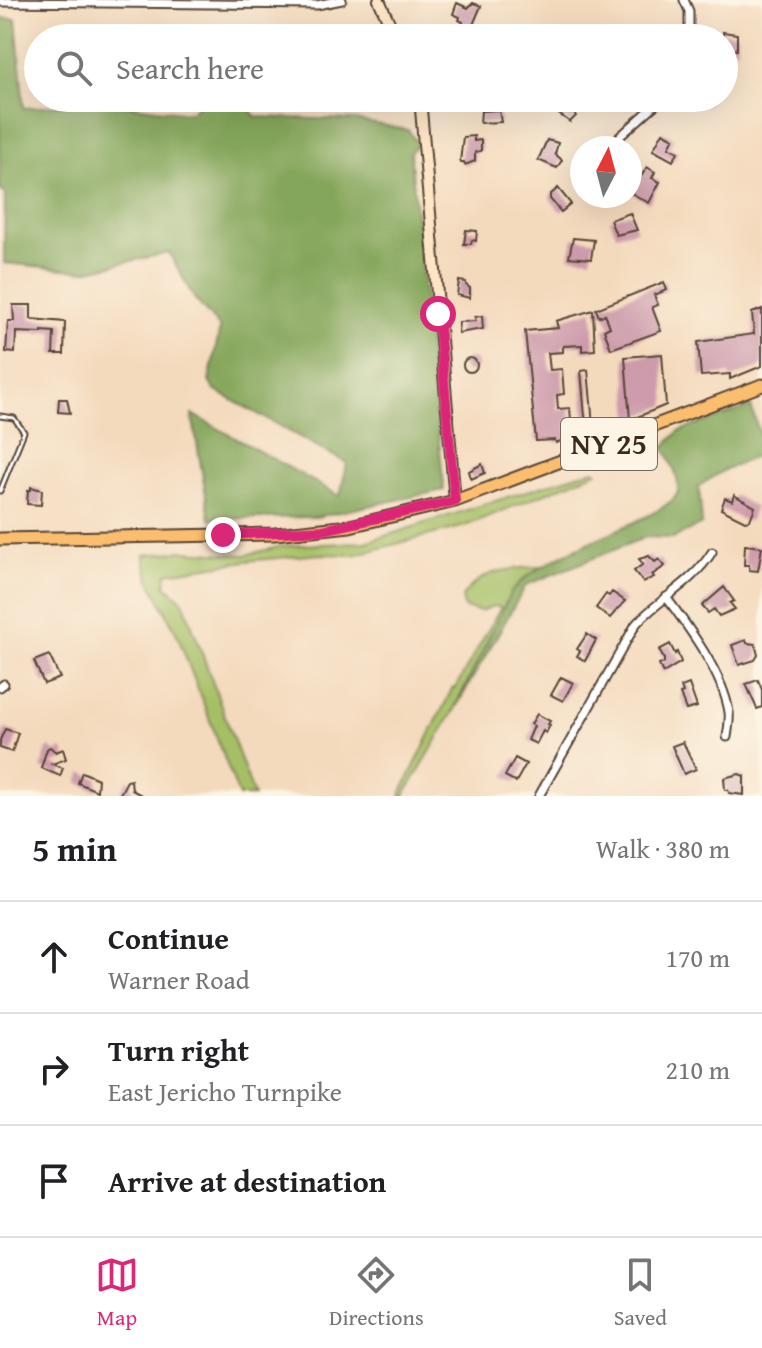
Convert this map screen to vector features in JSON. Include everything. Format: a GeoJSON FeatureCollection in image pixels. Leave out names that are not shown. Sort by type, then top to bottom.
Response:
{"type":"FeatureCollection","features":[{"type":"Feature","properties":{"kind":"main road","name":"NY 25"},"geometry":{"type":"LineString","coordinates":[[0,539],[299,532],[350,526],[455,501],[761,389]]}},
{"type":"Feature","properties":{"kind":"street"},"geometry":{"type":"LineString","coordinates":[[0,2],[317,5],[342,0]]}},
{"type":"Feature","properties":{"kind":"street"},"geometry":{"type":"LineString","coordinates":[[379,0],[390,24]]}},
{"type":"Feature","properties":{"kind":"street"},"geometry":{"type":"LineString","coordinates":[[684,0],[689,11],[689,24]]}},
{"type":"Feature","properties":{"kind":"street"},"geometry":{"type":"LineString","coordinates":[[421,112],[455,501]]}},
{"type":"Feature","properties":{"kind":"street"},"geometry":{"type":"LineString","coordinates":[[620,136],[647,112]]}},
{"type":"Feature","properties":{"kind":"street"},"geometry":{"type":"LineString","coordinates":[[539,796],[636,624],[701,571],[712,552]]}},
{"type":"Feature","properties":{"kind":"street"},"geometry":{"type":"LineString","coordinates":[[666,597],[709,662],[729,713],[727,737]]}},
{"type":"Feature","properties":{"kind":"lane"},"geometry":{"type":"LineString","coordinates":[[0,416],[14,418],[24,432],[0,491]]}},
{"type":"Feature","properties":{"kind":"green space"},"geometry":{"type":"Polygon","coordinates":[[[0,18],[16,19],[24,112],[252,112],[256,117],[355,120],[408,130],[418,144],[410,152],[444,490],[316,517],[210,519],[192,414],[340,496],[347,463],[214,390],[209,381],[220,328],[194,298],[169,253],[84,271],[4,263],[5,194],[0,190],[0,18]]]}},
{"type":"Feature","properties":{"kind":"green space"},"geometry":{"type":"Polygon","coordinates":[[[751,406],[762,442],[762,454],[726,469],[699,486],[702,524],[674,538],[646,537],[526,585],[452,714],[511,592],[553,560],[642,518],[672,500],[677,494],[678,484],[664,447],[679,431],[751,406]]]}},
{"type":"Feature","properties":{"kind":"green space"},"geometry":{"type":"Polygon","coordinates":[[[593,470],[597,472],[465,526],[354,555],[321,554],[246,561],[167,573],[165,585],[183,601],[254,796],[239,796],[176,632],[150,581],[144,555],[185,551],[245,555],[283,546],[366,542],[593,470]]]}},
{"type":"Feature","properties":{"kind":"green space"},"geometry":{"type":"Polygon","coordinates":[[[544,567],[524,578],[511,592],[452,714],[404,796],[400,796],[452,689],[456,687],[501,607],[493,606],[481,611],[464,608],[462,597],[470,587],[488,575],[509,569],[544,567]]]}},
{"type":"Feature","properties":{"kind":"building"},"geometry":{"type":"Polygon","coordinates":[[[457,3],[468,8],[473,3],[481,6],[473,24],[462,24],[460,17],[453,14],[457,3]]]}},
{"type":"Feature","properties":{"kind":"building"},"geometry":{"type":"Polygon","coordinates":[[[481,112],[499,112],[501,122],[480,123],[481,112]]]}},
{"type":"Feature","properties":{"kind":"building"},"geometry":{"type":"Polygon","coordinates":[[[556,112],[573,112],[576,116],[570,122],[556,112]]]}},
{"type":"Feature","properties":{"kind":"building"},"geometry":{"type":"Polygon","coordinates":[[[663,132],[674,138],[669,147],[678,152],[673,161],[653,150],[663,132]]]}},
{"type":"Feature","properties":{"kind":"building"},"geometry":{"type":"Polygon","coordinates":[[[474,136],[474,141],[481,140],[481,151],[475,152],[475,161],[465,165],[460,162],[463,137],[474,136]]]}},
{"type":"Feature","properties":{"kind":"building"},"geometry":{"type":"Polygon","coordinates":[[[547,140],[558,143],[555,154],[562,160],[557,168],[538,160],[547,140]]]}},
{"type":"Feature","properties":{"kind":"building"},"geometry":{"type":"Polygon","coordinates":[[[647,167],[655,172],[652,178],[660,182],[649,203],[642,199],[642,175],[647,167]]]}},
{"type":"Feature","properties":{"kind":"building"},"geometry":{"type":"Polygon","coordinates":[[[558,188],[570,205],[561,212],[550,195],[558,188]]]}},
{"type":"Feature","properties":{"kind":"building"},"geometry":{"type":"Polygon","coordinates":[[[630,213],[637,230],[616,235],[610,220],[630,213]]]}},
{"type":"Feature","properties":{"kind":"building"},"geometry":{"type":"Polygon","coordinates":[[[466,230],[477,231],[476,241],[472,240],[471,244],[464,244],[466,230]]]}},
{"type":"Feature","properties":{"kind":"building"},"geometry":{"type":"Polygon","coordinates":[[[573,238],[594,240],[591,259],[569,257],[573,238]]]}},
{"type":"Feature","properties":{"kind":"building"},"geometry":{"type":"Polygon","coordinates":[[[459,281],[466,282],[470,288],[470,298],[457,295],[459,281]]]}},
{"type":"Feature","properties":{"kind":"building"},"geometry":{"type":"Polygon","coordinates":[[[664,282],[667,290],[654,295],[658,305],[652,307],[661,331],[611,349],[604,330],[610,327],[605,314],[599,317],[596,309],[664,282]]]}},
{"type":"Feature","properties":{"kind":"building"},"geometry":{"type":"Polygon","coordinates":[[[13,305],[31,305],[31,319],[65,322],[64,354],[53,354],[54,332],[42,331],[16,332],[15,353],[6,352],[8,321],[14,321],[13,305]]]}},
{"type":"Feature","properties":{"kind":"building"},"geometry":{"type":"Polygon","coordinates":[[[762,309],[762,366],[730,379],[730,374],[701,376],[698,342],[754,334],[752,313],[762,309]]]}},
{"type":"Feature","properties":{"kind":"building"},"geometry":{"type":"Polygon","coordinates":[[[593,310],[595,350],[582,351],[582,345],[563,346],[563,352],[548,353],[550,370],[562,369],[564,394],[557,395],[558,409],[570,408],[568,438],[556,443],[555,440],[536,441],[525,331],[558,328],[556,321],[593,310]]]}},
{"type":"Feature","properties":{"kind":"building"},"geometry":{"type":"Polygon","coordinates":[[[482,316],[483,329],[458,333],[459,322],[476,321],[475,317],[482,316]]]}},
{"type":"Feature","properties":{"kind":"building"},"geometry":{"type":"Polygon","coordinates":[[[662,354],[666,405],[630,420],[625,357],[662,354]]]}},
{"type":"Feature","properties":{"kind":"building"},"geometry":{"type":"Polygon","coordinates":[[[470,358],[477,365],[470,372],[463,365],[470,358]]]}},
{"type":"Feature","properties":{"kind":"building"},"geometry":{"type":"Polygon","coordinates":[[[588,370],[593,425],[586,428],[581,371],[588,370]]]}},
{"type":"Feature","properties":{"kind":"building"},"geometry":{"type":"Polygon","coordinates":[[[59,399],[67,399],[70,413],[58,412],[59,399]]]}},
{"type":"Feature","properties":{"kind":"building"},"geometry":{"type":"Polygon","coordinates":[[[482,464],[485,473],[471,479],[469,471],[482,464]]]}},
{"type":"Feature","properties":{"kind":"building"},"geometry":{"type":"Polygon","coordinates":[[[31,487],[42,490],[41,505],[27,504],[31,487]]]}},
{"type":"Feature","properties":{"kind":"building"},"geometry":{"type":"Polygon","coordinates":[[[734,495],[755,507],[750,520],[745,521],[721,509],[725,498],[732,501],[734,495]]]}},
{"type":"Feature","properties":{"kind":"building"},"geometry":{"type":"Polygon","coordinates":[[[745,545],[762,547],[758,571],[749,570],[749,565],[744,565],[745,545]]]}},
{"type":"Feature","properties":{"kind":"building"},"geometry":{"type":"Polygon","coordinates":[[[649,556],[655,562],[659,559],[665,566],[652,575],[654,577],[643,582],[634,571],[643,564],[639,559],[649,556]]]}},
{"type":"Feature","properties":{"kind":"building"},"geometry":{"type":"Polygon","coordinates":[[[724,587],[734,601],[730,603],[735,609],[719,616],[714,609],[708,613],[702,606],[724,587]]]}},
{"type":"Feature","properties":{"kind":"building"},"geometry":{"type":"Polygon","coordinates":[[[612,592],[625,601],[610,618],[596,608],[606,594],[609,596],[612,592]]]}},
{"type":"Feature","properties":{"kind":"building"},"geometry":{"type":"Polygon","coordinates":[[[587,634],[596,640],[585,661],[577,656],[580,651],[577,649],[587,634]]]}},
{"type":"Feature","properties":{"kind":"building"},"geometry":{"type":"Polygon","coordinates":[[[746,640],[755,644],[758,655],[755,660],[739,665],[732,645],[746,640]]]}},
{"type":"Feature","properties":{"kind":"building"},"geometry":{"type":"Polygon","coordinates":[[[670,644],[681,662],[663,673],[659,665],[664,663],[664,659],[659,650],[670,644]]]}},
{"type":"Feature","properties":{"kind":"building"},"geometry":{"type":"Polygon","coordinates":[[[49,655],[60,678],[44,684],[34,661],[49,655]]]}},
{"type":"Feature","properties":{"kind":"building"},"geometry":{"type":"Polygon","coordinates":[[[561,677],[573,683],[563,701],[551,695],[561,677]]]}},
{"type":"Feature","properties":{"kind":"building"},"geometry":{"type":"Polygon","coordinates":[[[758,680],[762,690],[762,707],[757,709],[746,684],[758,680]]]}},
{"type":"Feature","properties":{"kind":"building"},"geometry":{"type":"Polygon","coordinates":[[[689,684],[697,707],[686,710],[680,694],[683,693],[681,687],[689,684]]]}},
{"type":"Feature","properties":{"kind":"building"},"geometry":{"type":"Polygon","coordinates":[[[537,714],[550,721],[550,725],[536,744],[528,740],[537,714]]]}},
{"type":"Feature","properties":{"kind":"building"},"geometry":{"type":"Polygon","coordinates":[[[5,729],[18,733],[12,752],[0,748],[5,729]]]}},
{"type":"Feature","properties":{"kind":"building"},"geometry":{"type":"Polygon","coordinates":[[[683,742],[696,769],[684,774],[672,746],[683,742]]]}},
{"type":"Feature","properties":{"kind":"building"},"geometry":{"type":"Polygon","coordinates":[[[50,747],[56,752],[63,749],[66,759],[52,764],[63,768],[60,776],[41,768],[50,747]]]}},
{"type":"Feature","properties":{"kind":"building"},"geometry":{"type":"Polygon","coordinates":[[[515,758],[526,764],[516,782],[505,776],[515,758]]]}},
{"type":"Feature","properties":{"kind":"building"},"geometry":{"type":"Polygon","coordinates":[[[82,772],[98,779],[97,791],[78,783],[82,772]]]}},
{"type":"Feature","properties":{"kind":"building"},"geometry":{"type":"Polygon","coordinates":[[[739,774],[744,776],[744,795],[725,790],[724,778],[739,774]]]}},
{"type":"Feature","properties":{"kind":"building"},"geometry":{"type":"Polygon","coordinates":[[[131,780],[132,790],[143,796],[119,796],[127,781],[131,780]]]}},
{"type":"Feature","properties":{"kind":"route"},"geometry":{"type":"LineString","coordinates":[[223,535],[323,530],[455,501],[438,314]]}}]}
